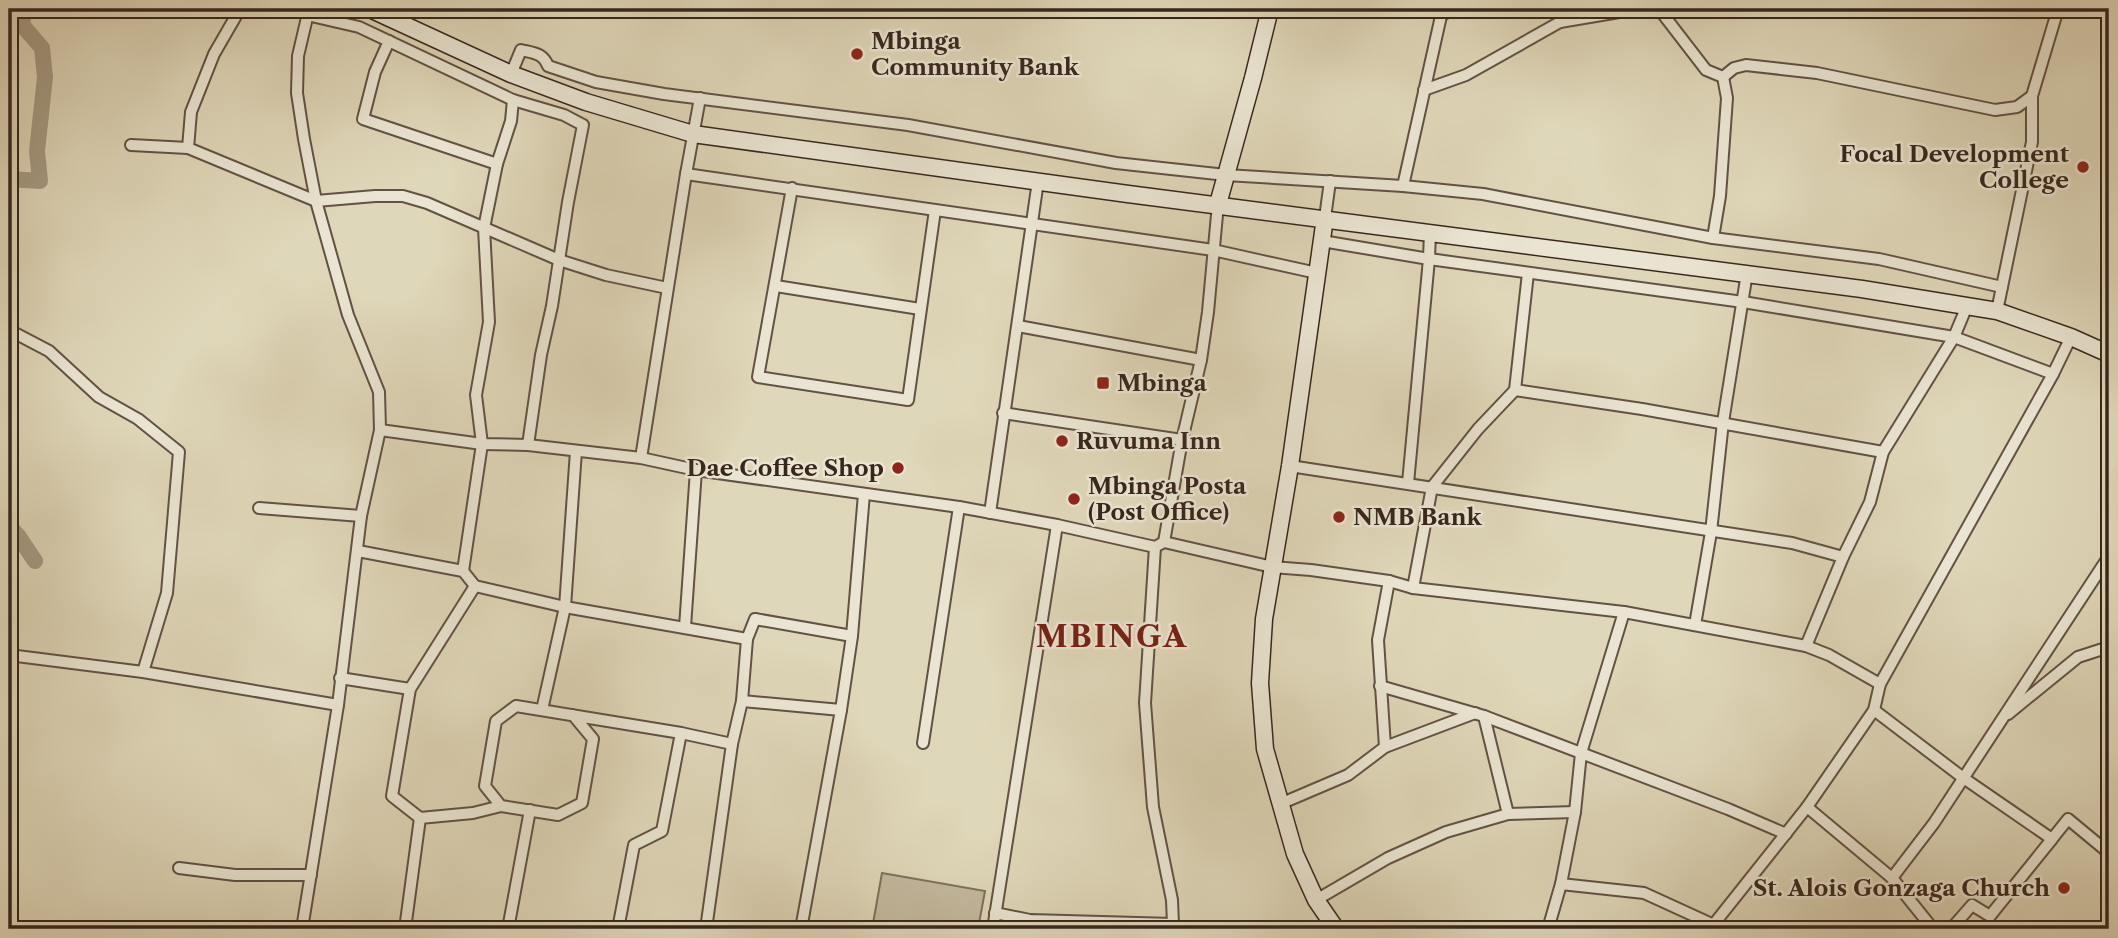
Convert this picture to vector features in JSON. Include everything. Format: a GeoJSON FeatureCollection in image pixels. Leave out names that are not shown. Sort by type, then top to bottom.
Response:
{"type":"FeatureCollection","features":[{"type":"Feature","properties":{"kind":"main road"},"geometry":{"type":"LineString","coordinates":[[370,9],[511,74],[586,102],[693,134],[1128,194],[1862,289],[1997,312],[2071,337],[2109,354]]}},
{"type":"Feature","properties":{"kind":"main road"},"geometry":{"type":"LineString","coordinates":[[1217,204],[1270,9]]}},
{"type":"Feature","properties":{"kind":"main road"},"geometry":{"type":"LineString","coordinates":[[1325,218],[1290,466],[1264,619],[1260,683],[1265,749],[1295,854],[1316,900],[1336,929]]}},
{"type":"Feature","properties":{"kind":"street"},"geometry":{"type":"LineString","coordinates":[[188,148],[191,112],[214,54],[240,9]]}},
{"type":"Feature","properties":{"kind":"street"},"geometry":{"type":"LineString","coordinates":[[1403,186],[1441,16],[1451,9]]}},
{"type":"Feature","properties":{"kind":"street"},"geometry":{"type":"LineString","coordinates":[[1424,90],[1466,75],[1560,22],[1572,9]]}},
{"type":"Feature","properties":{"kind":"street"},"geometry":{"type":"LineString","coordinates":[[1560,22],[1637,9]]}},
{"type":"Feature","properties":{"kind":"street"},"geometry":{"type":"LineString","coordinates":[[1659,9],[1706,70],[1723,77]]}},
{"type":"Feature","properties":{"kind":"street"},"geometry":{"type":"LineString","coordinates":[[1997,312],[2032,142],[2032,96],[2058,9]]}},
{"type":"Feature","properties":{"kind":"street"},"geometry":{"type":"LineString","coordinates":[[302,929],[338,705],[361,516],[380,430],[379,392],[348,315],[316,201],[297,93],[298,56],[308,12],[359,27],[513,100],[583,125],[541,355],[528,445]]}},
{"type":"Feature","properties":{"kind":"street"},"geometry":{"type":"LineString","coordinates":[[389,41],[375,72],[363,119],[497,164]]}},
{"type":"Feature","properties":{"kind":"street"},"geometry":{"type":"LineString","coordinates":[[511,74],[521,50],[538,54],[545,58],[548,66],[558,71],[596,82],[664,94],[908,125],[1116,163],[1226,175],[1483,194],[1713,238],[1879,259],[2002,287]]}},
{"type":"Feature","properties":{"kind":"street"},"geometry":{"type":"LineString","coordinates":[[1723,77],[1734,68],[1746,65],[1817,73],[1995,110],[2017,107],[2032,96]]}},
{"type":"Feature","properties":{"kind":"street"},"geometry":{"type":"LineString","coordinates":[[1713,238],[1720,196],[1727,98],[1723,77]]}},
{"type":"Feature","properties":{"kind":"street"},"geometry":{"type":"LineString","coordinates":[[641,458],[700,98]]}},
{"type":"Feature","properties":{"kind":"street"},"geometry":{"type":"LineString","coordinates":[[463,571],[482,444],[475,395],[489,322],[484,228],[497,164],[511,121],[513,100]]}},
{"type":"Feature","properties":{"kind":"street"},"geometry":{"type":"LineString","coordinates":[[131,145],[188,148],[316,201],[403,196],[427,203],[559,260],[606,275],[667,288]]}},
{"type":"Feature","properties":{"kind":"street"},"geometry":{"type":"LineString","coordinates":[[686,174],[1213,250],[1317,273]]}},
{"type":"Feature","properties":{"kind":"street"},"geometry":{"type":"LineString","coordinates":[[990,513],[1038,181]]}},
{"type":"Feature","properties":{"kind":"street"},"geometry":{"type":"LineString","coordinates":[[1325,218],[1329,181]]}},
{"type":"Feature","properties":{"kind":"street"},"geometry":{"type":"LineString","coordinates":[[792,188],[758,377],[908,400],[934,210]]}},
{"type":"Feature","properties":{"kind":"street"},"geometry":{"type":"LineString","coordinates":[[995,913],[1030,920],[1173,924],[1172,900],[1153,807],[1145,703],[1160,544],[1201,360],[1217,204]]}},
{"type":"Feature","properties":{"kind":"street"},"geometry":{"type":"LineString","coordinates":[[1408,483],[1430,232]]}},
{"type":"Feature","properties":{"kind":"street"},"geometry":{"type":"LineString","coordinates":[[1321,241],[1429,259],[1743,302],[1954,337],[2053,374]]}},
{"type":"Feature","properties":{"kind":"street"},"geometry":{"type":"LineString","coordinates":[[1413,588],[1432,487],[1478,429],[1515,390],[1528,273]]}},
{"type":"Feature","properties":{"kind":"street"},"geometry":{"type":"LineString","coordinates":[[1695,625],[1711,532],[1723,422],[1747,273]]}},
{"type":"Feature","properties":{"kind":"street"},"geometry":{"type":"LineString","coordinates":[[776,286],[920,309]]}},
{"type":"Feature","properties":{"kind":"street"},"geometry":{"type":"LineString","coordinates":[[1806,646],[1843,557],[1870,502],[1883,452],[1954,337],[1967,306]]}},
{"type":"Feature","properties":{"kind":"street"},"geometry":{"type":"LineString","coordinates":[[1018,326],[1201,360]]}},
{"type":"Feature","properties":{"kind":"street"},"geometry":{"type":"LineString","coordinates":[[9,330],[49,351],[99,397],[138,419],[179,452],[167,593],[143,672]]}},
{"type":"Feature","properties":{"kind":"street"},"geometry":{"type":"LineString","coordinates":[[1561,884],[1644,893],[1712,927],[1807,807],[1874,710],[1880,684],[2071,337]]}},
{"type":"Feature","properties":{"kind":"street"},"geometry":{"type":"LineString","coordinates":[[1515,390],[1723,422],[1883,452]]}},
{"type":"Feature","properties":{"kind":"street"},"geometry":{"type":"LineString","coordinates":[[1003,413],[1182,440]]}},
{"type":"Feature","properties":{"kind":"street"},"geometry":{"type":"LineString","coordinates":[[380,430],[482,444],[528,445],[641,458],[696,470],[990,513],[1272,567],[1389,581],[1413,588],[1624,612],[1806,646],[1829,655],[1880,684]]}},
{"type":"Feature","properties":{"kind":"street"},"geometry":{"type":"LineString","coordinates":[[542,710],[565,607],[576,451]]}},
{"type":"Feature","properties":{"kind":"street"},"geometry":{"type":"LineString","coordinates":[[1290,466],[1792,543],[1843,557]]}},
{"type":"Feature","properties":{"kind":"street"},"geometry":{"type":"LineString","coordinates":[[685,627],[696,470]]}},
{"type":"Feature","properties":{"kind":"street"},"geometry":{"type":"LineString","coordinates":[[801,929],[852,636],[864,494]]}},
{"type":"Feature","properties":{"kind":"street"},"geometry":{"type":"LineString","coordinates":[[259,508],[361,516]]}},
{"type":"Feature","properties":{"kind":"street"},"geometry":{"type":"LineString","coordinates":[[923,743],[959,508]]}},
{"type":"Feature","properties":{"kind":"street"},"geometry":{"type":"LineString","coordinates":[[993,929],[1057,525]]}},
{"type":"Feature","properties":{"kind":"street"},"geometry":{"type":"LineString","coordinates":[[358,551],[463,571],[475,586],[565,607],[747,639]]}},
{"type":"Feature","properties":{"kind":"street"},"geometry":{"type":"LineString","coordinates":[[1892,878],[1934,823],[2109,556]]}},
{"type":"Feature","properties":{"kind":"street"},"geometry":{"type":"LineString","coordinates":[[1385,747],[1378,640],[1389,581]]}},
{"type":"Feature","properties":{"kind":"street"},"geometry":{"type":"LineString","coordinates":[[475,586],[410,689],[392,796],[420,818],[473,813],[502,806],[558,815],[582,803],[593,739],[573,715]]}},
{"type":"Feature","properties":{"kind":"street"},"geometry":{"type":"LineString","coordinates":[[1548,929],[1561,884],[1575,811],[1581,753],[1624,612]]}},
{"type":"Feature","properties":{"kind":"street"},"geometry":{"type":"LineString","coordinates":[[706,929],[732,744],[742,701],[747,639],[755,619],[852,636]]}},
{"type":"Feature","properties":{"kind":"street"},"geometry":{"type":"LineString","coordinates":[[1999,722],[2078,657],[2109,648]]}},
{"type":"Feature","properties":{"kind":"street"},"geometry":{"type":"LineString","coordinates":[[9,655],[143,672],[338,705]]}},
{"type":"Feature","properties":{"kind":"street"},"geometry":{"type":"LineString","coordinates":[[340,678],[410,689]]}},
{"type":"Feature","properties":{"kind":"street"},"geometry":{"type":"LineString","coordinates":[[1380,686],[1480,715],[1728,809],[1786,834]]}},
{"type":"Feature","properties":{"kind":"street"},"geometry":{"type":"LineString","coordinates":[[742,701],[841,710]]}},
{"type":"Feature","properties":{"kind":"street"},"geometry":{"type":"LineString","coordinates":[[502,806],[485,786],[496,721],[516,706],[732,744]]}},
{"type":"Feature","properties":{"kind":"street"},"geometry":{"type":"LineString","coordinates":[[1874,710],[1962,777],[2052,839]]}},
{"type":"Feature","properties":{"kind":"street"},"geometry":{"type":"LineString","coordinates":[[1280,804],[1348,775],[1385,747],[1480,715]]}},
{"type":"Feature","properties":{"kind":"street"},"geometry":{"type":"LineString","coordinates":[[1480,715],[1508,814]]}},
{"type":"Feature","properties":{"kind":"street"},"geometry":{"type":"LineString","coordinates":[[618,929],[634,845],[662,831],[681,733]]}},
{"type":"Feature","properties":{"kind":"street"},"geometry":{"type":"LineString","coordinates":[[1807,807],[1892,878],[1933,929]]}},
{"type":"Feature","properties":{"kind":"street"},"geometry":{"type":"LineString","coordinates":[[508,929],[530,810]]}},
{"type":"Feature","properties":{"kind":"street"},"geometry":{"type":"LineString","coordinates":[[1316,900],[1388,858],[1446,832],[1508,814],[1575,811]]}},
{"type":"Feature","properties":{"kind":"street"},"geometry":{"type":"LineString","coordinates":[[405,929],[420,818]]}},
{"type":"Feature","properties":{"kind":"street"},"geometry":{"type":"LineString","coordinates":[[1951,929],[1972,905],[1990,916],[2068,819],[2109,853]]}},
{"type":"Feature","properties":{"kind":"street"},"geometry":{"type":"LineString","coordinates":[[179,868],[236,875],[311,874]]}},
{"type":"Feature","properties":{"kind":"shaded area"},"geometry":{"type":"Polygon","coordinates":[[[882,873],[985,891],[978,929],[872,929],[882,873]]]}},
{"type":"Feature","properties":{"kind":"waterway"},"geometry":{"type":"LineString","coordinates":[[9,179],[40,181],[37,151],[45,77],[42,48],[23,26],[22,9]]}},
{"type":"Feature","properties":{"kind":"waterway"},"geometry":{"type":"LineString","coordinates":[[9,197],[9,226]]}},
{"type":"Feature","properties":{"kind":"waterway"},"geometry":{"type":"LineString","coordinates":[[9,526],[35,561]]}},
{"type":"Feature","properties":{"kind":"place","name":"Mbinga Community Bank"},"geometry":{"type":"Point","coordinates":[857,54]}},
{"type":"Feature","properties":{"kind":"place","name":"Focal Development College"},"geometry":{"type":"Point","coordinates":[2083,167]}},
{"type":"Feature","properties":{"kind":"place","name":"Mbinga"},"geometry":{"type":"Point","coordinates":[1103,383]}},
{"type":"Feature","properties":{"kind":"place","name":"Ruvuma Inn"},"geometry":{"type":"Point","coordinates":[1062,441]}},
{"type":"Feature","properties":{"kind":"place","name":"Dae Coffee Shop"},"geometry":{"type":"Point","coordinates":[898,468]}},
{"type":"Feature","properties":{"kind":"place","name":"Mbinga Posta (Post Office)"},"geometry":{"type":"Point","coordinates":[1074,499]}},
{"type":"Feature","properties":{"kind":"place","name":"NMB Bank"},"geometry":{"type":"Point","coordinates":[1339,517]}},
{"type":"Feature","properties":{"kind":"place","name":"St. Alois Gonzaga Church"},"geometry":{"type":"Point","coordinates":[2064,888]}},
{"type":"Feature","properties":{"kind":"district","name":"MBINGA"},"geometry":{"type":"Point","coordinates":[1112,637]}}]}
